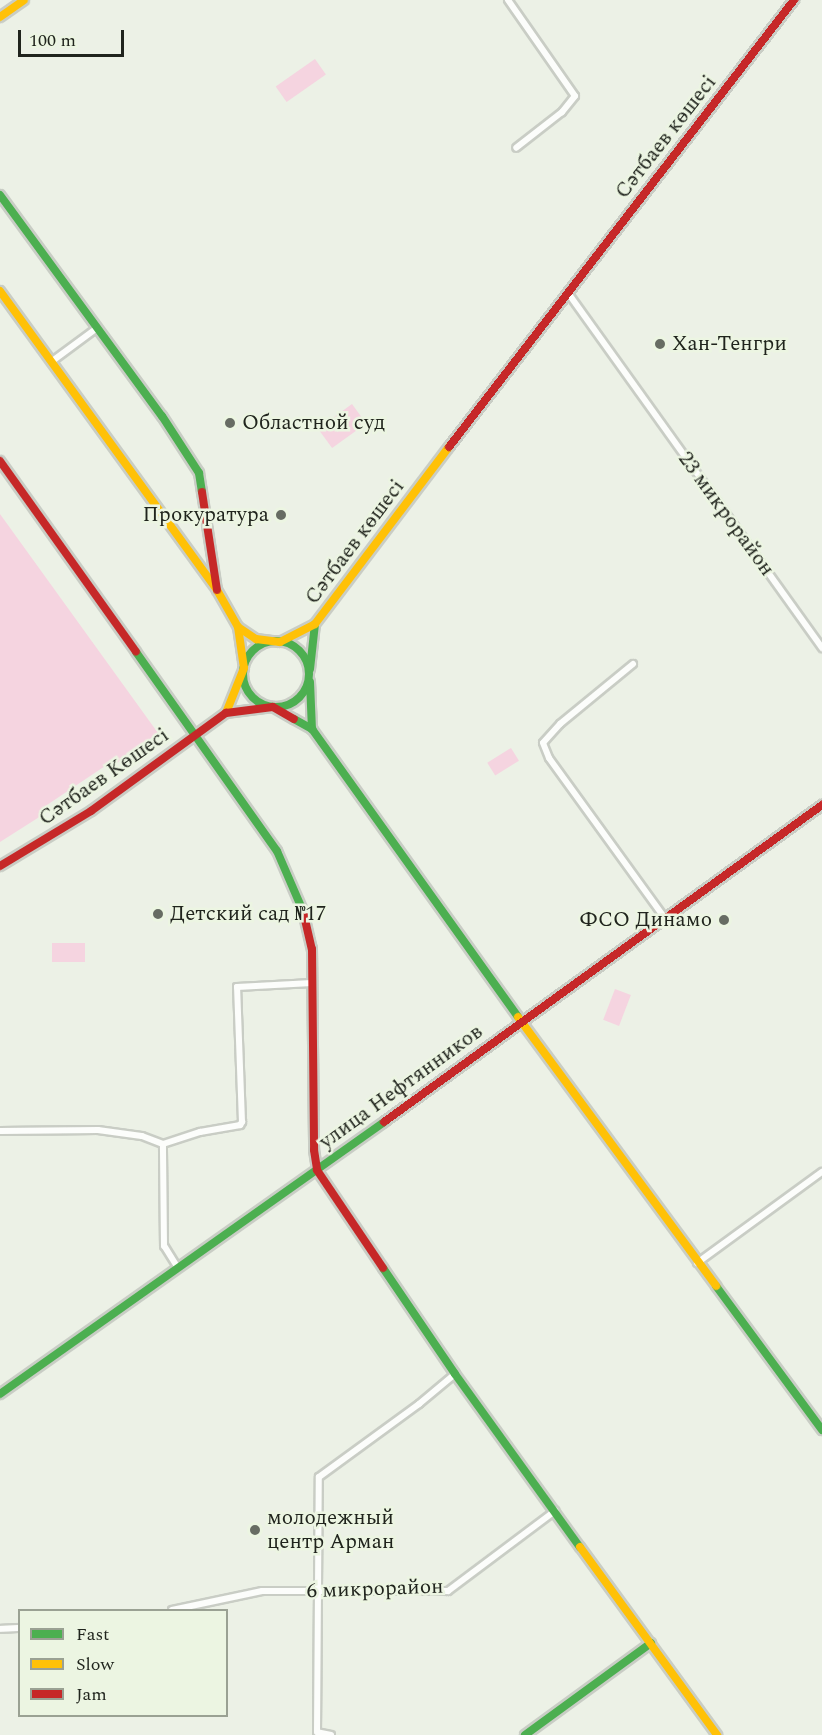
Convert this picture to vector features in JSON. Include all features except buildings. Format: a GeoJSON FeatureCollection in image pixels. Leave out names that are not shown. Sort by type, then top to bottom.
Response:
{"type":"FeatureCollection","features":[{"type":"Feature","properties":{"kind":"main road"},"geometry":{"type":"LineString","coordinates":[[0,17],[24,0]]}},
{"type":"Feature","properties":{"kind":"main road","name":"Сәтбаев көшесі"},"geometry":{"type":"LineString","coordinates":[[280,642],[315,624],[794,0]]}},
{"type":"Feature","properties":{"kind":"main road"},"geometry":{"type":"LineString","coordinates":[[0,195],[162,416],[199,473],[217,590]]}},
{"type":"Feature","properties":{"kind":"main road"},"geometry":{"type":"LineString","coordinates":[[0,292],[217,590],[238,627],[247,689],[253,698],[312,729],[521,1022],[822,1430]]}},
{"type":"Feature","properties":{"kind":"main road"},"geometry":{"type":"LineString","coordinates":[[0,461],[277,851],[304,914],[312,949],[314,1150],[317,1170],[455,1374],[717,1735]]}},
{"type":"Feature","properties":{"kind":"main road","name":"Сәтбаев көшесі"},"geometry":{"type":"LineString","coordinates":[[309,675],[315,624]]}},
{"type":"Feature","properties":{"kind":"main road"},"geometry":{"type":"LineString","coordinates":[[238,627],[256,639],[280,642],[298,649],[308,665],[312,729]]}},
{"type":"Feature","properties":{"kind":"main road"},"geometry":{"type":"LineString","coordinates":[[226,713],[247,659],[261,645],[280,642]]}},
{"type":"Feature","properties":{"kind":"main road"},"geometry":{"type":"LineString","coordinates":[[273,707],[294,702],[308,685],[309,675]]}},
{"type":"Feature","properties":{"kind":"main road","name":"Сәтбаев Көшесі"},"geometry":{"type":"LineString","coordinates":[[0,866],[91,811],[226,713],[273,707]]}},
{"type":"Feature","properties":{"kind":"main road","name":"улица Нефтянников"},"geometry":{"type":"LineString","coordinates":[[0,1394],[317,1170],[822,806]]}},
{"type":"Feature","properties":{"kind":"main road"},"geometry":{"type":"LineString","coordinates":[[525,1735],[651,1643]]}},
{"type":"Feature","properties":{"kind":"street"},"geometry":{"type":"LineString","coordinates":[[508,0],[575,96],[562,112],[516,148]]}},
{"type":"Feature","properties":{"kind":"street","name":"23 микрорайон"},"geometry":{"type":"LineString","coordinates":[[566,295],[630,379],[822,648]]}},
{"type":"Feature","properties":{"kind":"street"},"geometry":{"type":"LineString","coordinates":[[51,362],[97,328]]}},
{"type":"Feature","properties":{"kind":"street"},"geometry":{"type":"LineString","coordinates":[[633,664],[560,724],[543,742],[549,758],[665,918]]}},
{"type":"Feature","properties":{"kind":"street"},"geometry":{"type":"LineString","coordinates":[[0,1131],[98,1130],[142,1136],[163,1144],[242,1122],[237,987],[312,982]]}},
{"type":"Feature","properties":{"kind":"street"},"geometry":{"type":"LineString","coordinates":[[163,1144],[164,1246],[178,1268]]}},
{"type":"Feature","properties":{"kind":"street"},"geometry":{"type":"LineString","coordinates":[[697,1263],[756,1217],[822,1172]]}},
{"type":"Feature","properties":{"kind":"street"},"geometry":{"type":"LineString","coordinates":[[331,1735],[317,1732],[319,1477],[419,1404],[455,1374]]}},
{"type":"Feature","properties":{"kind":"street","name":"6 микрорайон"},"geometry":{"type":"LineString","coordinates":[[181,1609],[262,1591],[448,1590],[555,1511]]}},
{"type":"Feature","properties":{"kind":"street"},"geometry":{"type":"LineString","coordinates":[[0,1629],[18,1628]]}},
{"type":"Feature","properties":{"kind":"shaded area"},"geometry":{"type":"Polygon","coordinates":[[[315,59],[326,75],[287,102],[276,87],[315,59]]]}},
{"type":"Feature","properties":{"kind":"shaded area"},"geometry":{"type":"Polygon","coordinates":[[[352,404],[366,423],[332,448],[318,429],[352,404]]]}},
{"type":"Feature","properties":{"kind":"shaded area"},"geometry":{"type":"Polygon","coordinates":[[[0,514],[158,733],[114,765],[111,762],[41,809],[44,814],[0,842],[0,514]]]}},
{"type":"Feature","properties":{"kind":"shaded area"},"geometry":{"type":"Polygon","coordinates":[[[511,748],[519,761],[495,776],[487,763],[511,748]]]}},
{"type":"Feature","properties":{"kind":"shaded area"},"geometry":{"type":"Polygon","coordinates":[[[52,943],[85,943],[85,962],[52,962],[52,943]]]}},
{"type":"Feature","properties":{"kind":"shaded area"},"geometry":{"type":"Polygon","coordinates":[[[615,989],[631,995],[619,1026],[603,1020],[615,989]]]}},
{"type":"Feature","properties":{"kind":"traffic: fast"},"geometry":{"type":"LineString","coordinates":[[0,195],[162,416],[199,473],[202,492]]}},
{"type":"Feature","properties":{"kind":"traffic: fast"},"geometry":{"type":"LineString","coordinates":[[310,669],[315,624]]}},
{"type":"Feature","properties":{"kind":"traffic: fast"},"geometry":{"type":"LineString","coordinates":[[276,641],[289,644],[299,651],[306,661],[309,674],[306,687],[299,697],[289,704],[276,707],[263,704],[253,697],[246,687],[243,674],[246,661],[253,651],[263,644],[276,641]]}},
{"type":"Feature","properties":{"kind":"traffic: fast"},"geometry":{"type":"LineString","coordinates":[[136,652],[277,851],[303,911]]}},
{"type":"Feature","properties":{"kind":"traffic: fast"},"geometry":{"type":"LineString","coordinates":[[310,682],[312,729]]}},
{"type":"Feature","properties":{"kind":"traffic: fast"},"geometry":{"type":"LineString","coordinates":[[294,719],[312,729],[518,1017]]}},
{"type":"Feature","properties":{"kind":"traffic: fast"},"geometry":{"type":"LineString","coordinates":[[0,1394],[384,1122]]}},
{"type":"Feature","properties":{"kind":"traffic: fast"},"geometry":{"type":"LineString","coordinates":[[383,1268],[455,1374],[580,1547]]}},
{"type":"Feature","properties":{"kind":"traffic: fast"},"geometry":{"type":"LineString","coordinates":[[716,1286],[822,1430]]}},
{"type":"Feature","properties":{"kind":"traffic: fast"},"geometry":{"type":"LineString","coordinates":[[525,1735],[651,1643]]}},
{"type":"Feature","properties":{"kind":"traffic: slow"},"geometry":{"type":"LineString","coordinates":[[0,17],[24,0]]}},
{"type":"Feature","properties":{"kind":"traffic: slow"},"geometry":{"type":"LineString","coordinates":[[0,291],[217,590],[238,627],[244,668],[226,713]]}},
{"type":"Feature","properties":{"kind":"traffic: slow"},"geometry":{"type":"LineString","coordinates":[[238,627],[256,639],[280,642],[315,624],[449,447]]}},
{"type":"Feature","properties":{"kind":"traffic: slow"},"geometry":{"type":"LineString","coordinates":[[518,1017],[716,1286]]}},
{"type":"Feature","properties":{"kind":"traffic: slow"},"geometry":{"type":"LineString","coordinates":[[580,1547],[717,1735]]}},
{"type":"Feature","properties":{"kind":"traffic: jam"},"geometry":{"type":"LineString","coordinates":[[449,447],[794,0]]}},
{"type":"Feature","properties":{"kind":"traffic: jam"},"geometry":{"type":"LineString","coordinates":[[0,461],[136,652]]}},
{"type":"Feature","properties":{"kind":"traffic: jam"},"geometry":{"type":"LineString","coordinates":[[202,492],[217,590]]}},
{"type":"Feature","properties":{"kind":"traffic: jam"},"geometry":{"type":"LineString","coordinates":[[0,866],[91,811],[226,713],[273,707],[294,719]]}},
{"type":"Feature","properties":{"kind":"traffic: jam"},"geometry":{"type":"LineString","coordinates":[[384,1122],[822,805]]}},
{"type":"Feature","properties":{"kind":"traffic: jam"},"geometry":{"type":"LineString","coordinates":[[303,911],[312,949],[314,1150],[317,1170],[383,1268]]}},
{"type":"Feature","properties":{"kind":"place","name":"Хан-Тенгри"},"geometry":{"type":"Point","coordinates":[660,344]}},
{"type":"Feature","properties":{"kind":"place","name":"Областной суд"},"geometry":{"type":"Point","coordinates":[230,423]}},
{"type":"Feature","properties":{"kind":"place","name":"Прокуратура"},"geometry":{"type":"Point","coordinates":[281,515]}},
{"type":"Feature","properties":{"kind":"place","name":"Детский сад №17"},"geometry":{"type":"Point","coordinates":[158,914]}},
{"type":"Feature","properties":{"kind":"place","name":"ФСО Динамо"},"geometry":{"type":"Point","coordinates":[724,920]}},
{"type":"Feature","properties":{"kind":"place","name":"молодежный центр Арман"},"geometry":{"type":"Point","coordinates":[255,1530]}}]}
